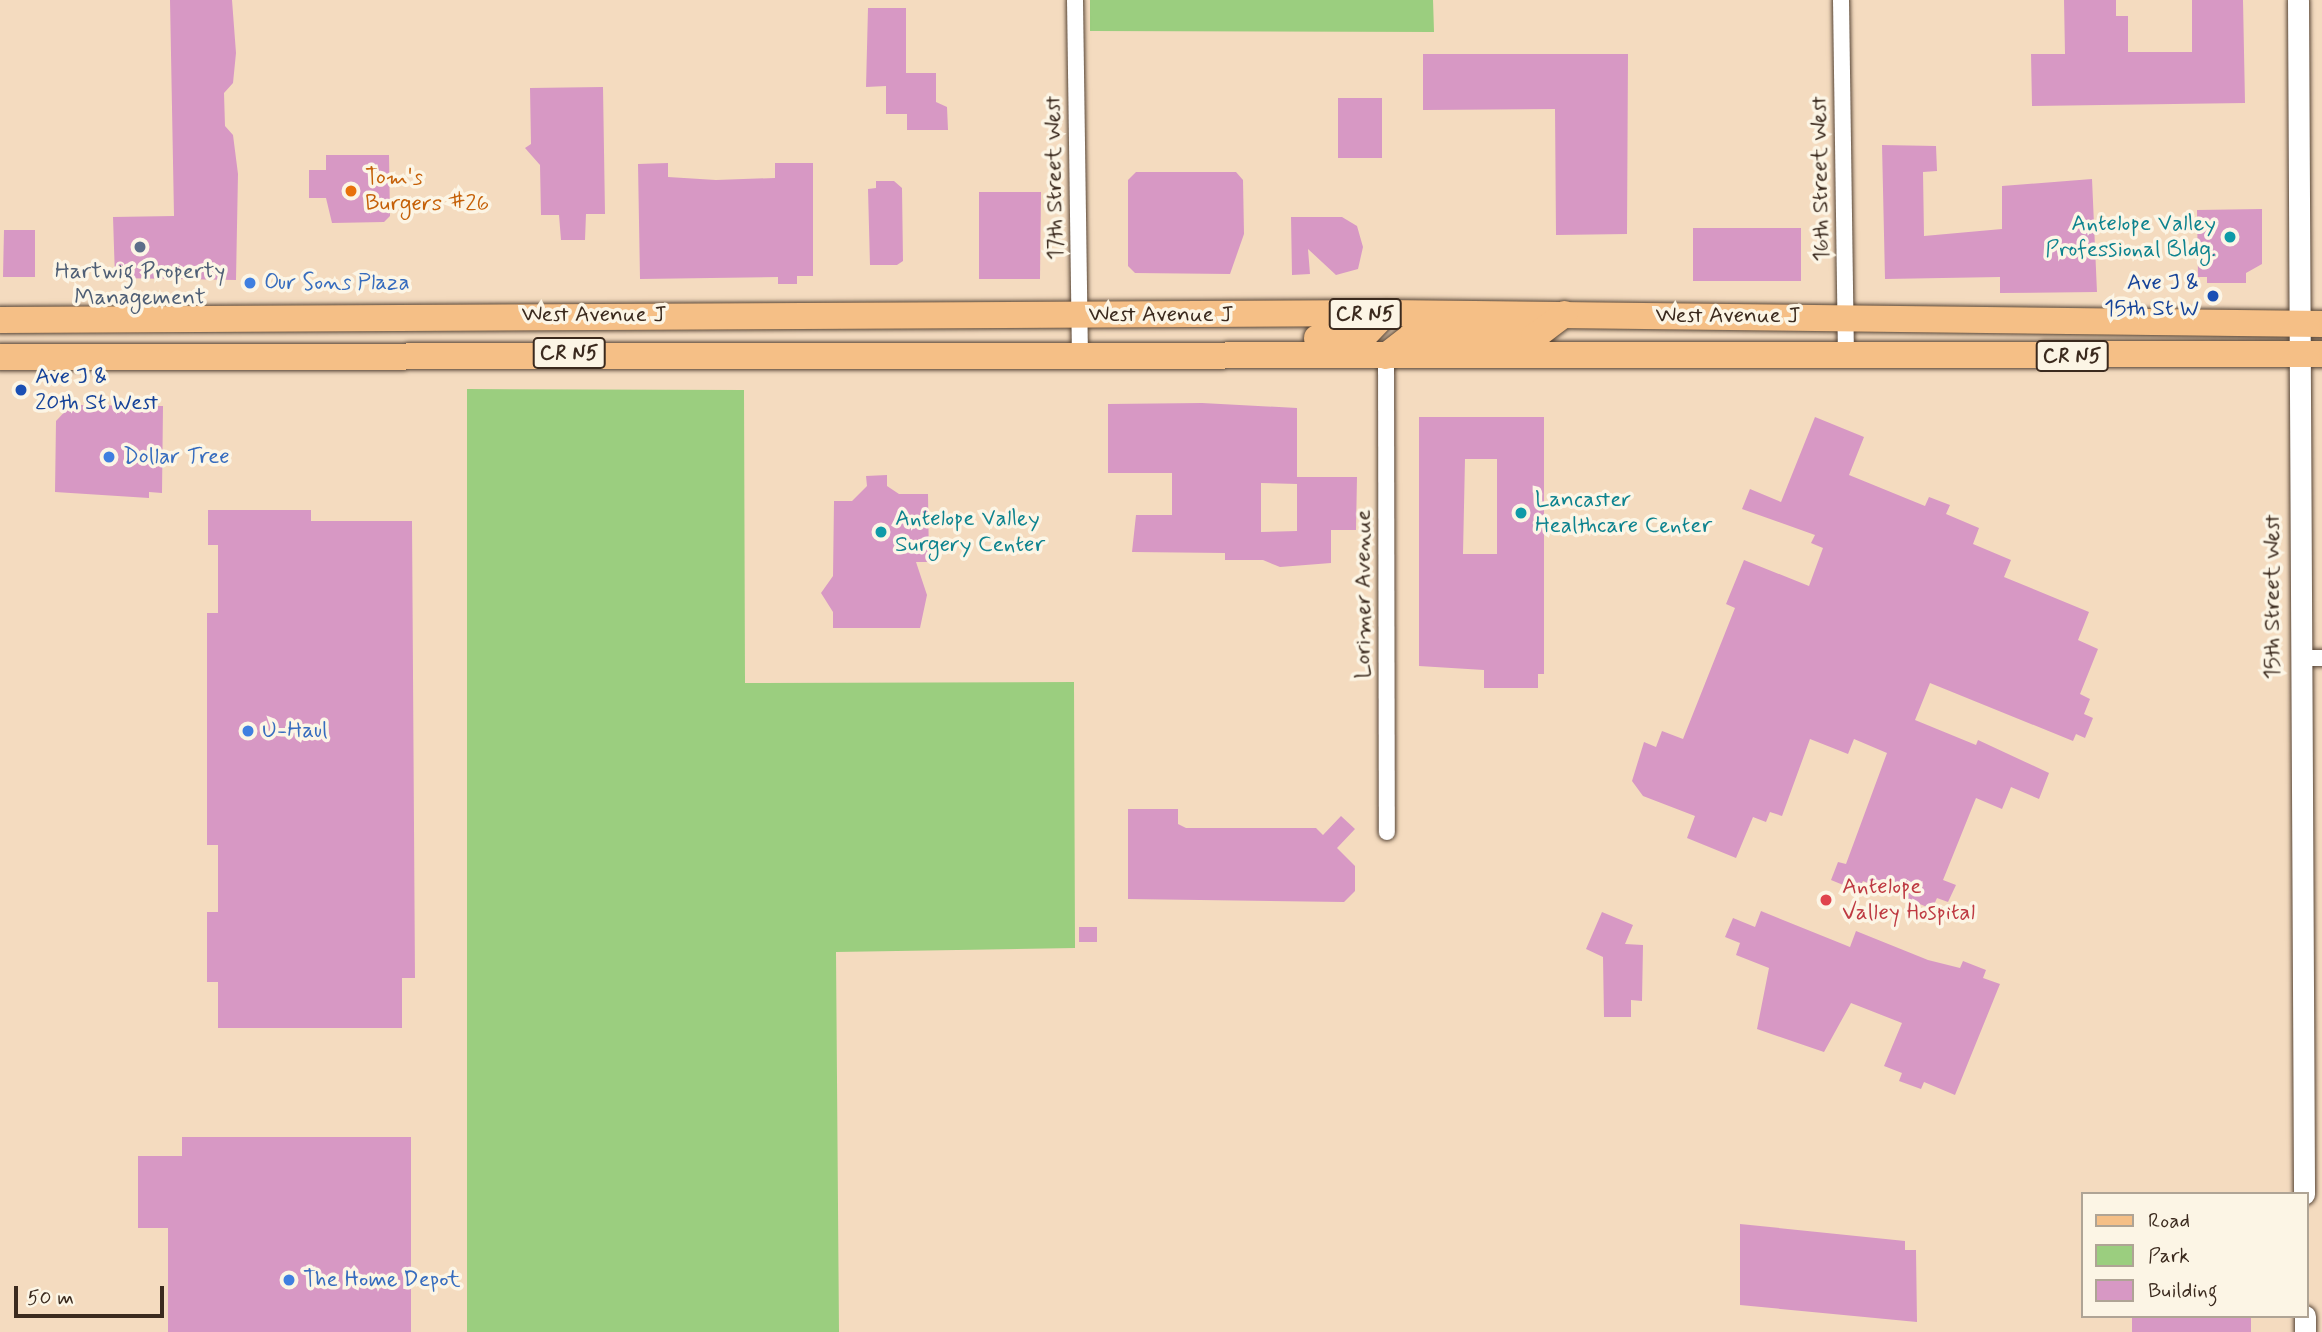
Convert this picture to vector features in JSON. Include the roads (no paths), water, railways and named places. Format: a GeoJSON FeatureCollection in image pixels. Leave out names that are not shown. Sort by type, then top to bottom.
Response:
{"type":"FeatureCollection","features":[{"type":"Feature","properties":{"kind":"main road","name":"West Avenue J"},"geometry":{"type":"LineString","coordinates":[[0,320],[1386,313],[2310,322]]}},
{"type":"Feature","properties":{"kind":"main road"},"geometry":{"type":"LineString","coordinates":[[1239,356],[1274,338],[1362,338],[1386,313]]}},
{"type":"Feature","properties":{"kind":"main road"},"geometry":{"type":"LineString","coordinates":[[1386,356],[1410,337],[1534,337],[1564,314]]}},
{"type":"Feature","properties":{"kind":"main road"},"geometry":{"type":"LineString","coordinates":[[429,353],[457,338],[569,338],[589,315]]}},
{"type":"Feature","properties":{"kind":"main road"},"geometry":{"type":"LineString","coordinates":[[226,355],[245,340],[406,338],[433,316]]}},
{"type":"Feature","properties":{"kind":"main road","name":"West Avenue J"},"geometry":{"type":"LineString","coordinates":[[0,357],[429,353],[1846,357],[2310,354]]}},
{"type":"Feature","properties":{"kind":"street","name":"17th Street West"},"geometry":{"type":"LineString","coordinates":[[1075,0],[1080,355]]}},
{"type":"Feature","properties":{"kind":"street","name":"16th Street West"},"geometry":{"type":"LineString","coordinates":[[1841,0],[1846,357]]}},
{"type":"Feature","properties":{"kind":"street","name":"15th Street West"},"geometry":{"type":"LineString","coordinates":[[2298,0],[2310,322],[2300,658],[2304,1192]]}},
{"type":"Feature","properties":{"kind":"street","name":"Lorimer Avenue"},"geometry":{"type":"LineString","coordinates":[[1386,356],[1387,832]]}},
{"type":"Feature","properties":{"kind":"street"},"geometry":{"type":"LineString","coordinates":[[2300,658],[2322,658]]}},
{"type":"Feature","properties":{"kind":"place","name":"Tom's Burgers #26"},"geometry":{"type":"Point","coordinates":[351,191]}},
{"type":"Feature","properties":{"kind":"place","name":"Antelope Valley Professional Bldg."},"geometry":{"type":"Point","coordinates":[2230,237]}},
{"type":"Feature","properties":{"kind":"place","name":"Hartwig Property Management"},"geometry":{"type":"Point","coordinates":[140,247]}},
{"type":"Feature","properties":{"kind":"place","name":"Our Sons Plaza"},"geometry":{"type":"Point","coordinates":[250,283]}},
{"type":"Feature","properties":{"kind":"place","name":"Ave J & 15th St W"},"geometry":{"type":"Point","coordinates":[2213,296]}},
{"type":"Feature","properties":{"kind":"place","name":"Ave J & 20th St West"},"geometry":{"type":"Point","coordinates":[21,390]}},
{"type":"Feature","properties":{"kind":"place","name":"Dollar Tree"},"geometry":{"type":"Point","coordinates":[109,457]}},
{"type":"Feature","properties":{"kind":"place","name":"Lancaster Healthcare Center"},"geometry":{"type":"Point","coordinates":[1521,513]}},
{"type":"Feature","properties":{"kind":"place","name":"Antelope Valley Surgery Center"},"geometry":{"type":"Point","coordinates":[881,532]}},
{"type":"Feature","properties":{"kind":"place","name":"U-Haul"},"geometry":{"type":"Point","coordinates":[248,731]}},
{"type":"Feature","properties":{"kind":"place","name":"Antelope Valley Hospital"},"geometry":{"type":"Point","coordinates":[1826,900]}},
{"type":"Feature","properties":{"kind":"place","name":"The Home Depot"},"geometry":{"type":"Point","coordinates":[289,1280]}}]}
